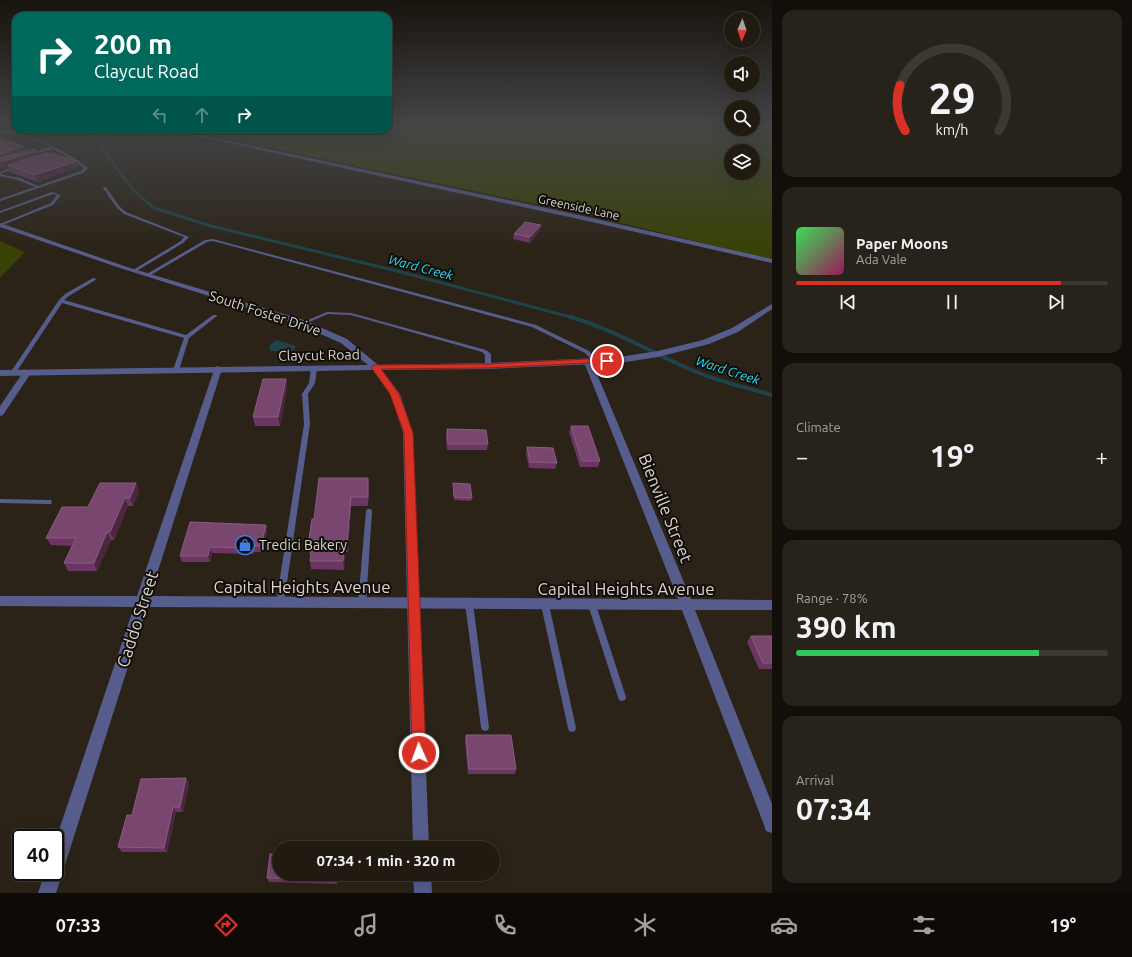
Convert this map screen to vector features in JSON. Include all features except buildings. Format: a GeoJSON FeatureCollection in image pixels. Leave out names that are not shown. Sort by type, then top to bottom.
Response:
{"type":"FeatureCollection","features":[{"type":"Feature","properties":{"kind":"street","name":"Greenside Lane"},"geometry":{"type":"LineString","coordinates":[[342,167],[574,216],[772,261]]}},
{"type":"Feature","properties":{"kind":"street","name":"South Foster Drive"},"geometry":{"type":"LineString","coordinates":[[0,225],[146,275],[303,323],[344,341],[375,367],[395,394],[408,433],[421,841]]}},
{"type":"Feature","properties":{"kind":"street","name":"Claycut Road"},"geometry":{"type":"LineString","coordinates":[[0,373],[488,366],[592,362],[630,358],[706,342],[735,330],[772,306]]}},
{"type":"Feature","properties":{"kind":"street","name":"Bienville Street"},"geometry":{"type":"LineString","coordinates":[[592,362],[772,824]]}},
{"type":"Feature","properties":{"kind":"street","name":"Caddo Street"},"geometry":{"type":"LineString","coordinates":[[64,840],[218,369]]}},
{"type":"Feature","properties":{"kind":"street"},"geometry":{"type":"LineString","coordinates":[[0,414],[27,373]]}},
{"type":"Feature","properties":{"kind":"street","name":"Capital Heights Avenue"},"geometry":{"type":"LineString","coordinates":[[0,601],[772,605]]}},
{"type":"Feature","properties":{"kind":"street"},"geometry":{"type":"LineString","coordinates":[[47,893],[51,881]]}},
{"type":"Feature","properties":{"kind":"street"},"geometry":{"type":"LineString","coordinates":[[422,881],[423,893]]}},
{"type":"Feature","properties":{"kind":"lane"},"geometry":{"type":"LineString","coordinates":[[0,174],[19,167]]}},
{"type":"Feature","properties":{"kind":"lane"},"geometry":{"type":"LineString","coordinates":[[0,200],[82,172],[86,168],[85,167]]}},
{"type":"Feature","properties":{"kind":"lane"},"geometry":{"type":"LineString","coordinates":[[0,174],[19,179],[38,187]]}},
{"type":"Feature","properties":{"kind":"lane"},"geometry":{"type":"LineString","coordinates":[[105,188],[118,207],[125,213],[187,237],[182,242],[134,271]]}},
{"type":"Feature","properties":{"kind":"lane"},"geometry":{"type":"LineString","coordinates":[[0,212],[54,193],[59,195],[52,204],[0,225]]}},
{"type":"Feature","properties":{"kind":"lane"},"geometry":{"type":"LineString","coordinates":[[146,275],[206,241],[213,240],[534,326],[587,352],[592,362]]}},
{"type":"Feature","properties":{"kind":"lane"},"geometry":{"type":"LineString","coordinates":[[13,373],[61,301],[67,295],[95,279]]}},
{"type":"Feature","properties":{"kind":"lane"},"geometry":{"type":"LineString","coordinates":[[61,301],[186,337]]}},
{"type":"Feature","properties":{"kind":"lane"},"geometry":{"type":"LineString","coordinates":[[303,323],[328,313],[351,314],[484,351],[488,354],[488,366]]}},
{"type":"Feature","properties":{"kind":"lane"},"geometry":{"type":"LineString","coordinates":[[176,370],[186,337],[215,316]]}},
{"type":"Feature","properties":{"kind":"lane"},"geometry":{"type":"LineString","coordinates":[[280,603],[307,424],[305,394],[312,383],[314,368]]}},
{"type":"Feature","properties":{"kind":"lane"},"geometry":{"type":"LineString","coordinates":[[0,501],[49,502]]}},
{"type":"Feature","properties":{"kind":"lane"},"geometry":{"type":"LineString","coordinates":[[362,603],[369,511]]}},
{"type":"Feature","properties":{"kind":"lane"},"geometry":{"type":"LineString","coordinates":[[469,603],[485,727]]}},
{"type":"Feature","properties":{"kind":"lane"},"geometry":{"type":"LineString","coordinates":[[546,605],[572,728]]}},
{"type":"Feature","properties":{"kind":"lane"},"geometry":{"type":"LineString","coordinates":[[592,605],[622,697]]}},
{"type":"Feature","properties":{"kind":"green space"},"geometry":{"type":"Polygon","coordinates":[[[360,167],[724,167],[724,180],[760,180],[760,167],[772,167],[772,260],[593,216],[360,167]]]}},
{"type":"Feature","properties":{"kind":"green space"},"geometry":{"type":"Polygon","coordinates":[[[0,241],[25,252],[0,278],[0,241]]]}},
{"type":"Feature","properties":{"kind":"water"},"geometry":{"type":"Polygon","coordinates":[[[276,340],[296,346],[293,351],[270,351],[270,345],[276,340]]]}},
{"type":"Feature","properties":{"kind":"waterway","name":"Ward Creek"},"geometry":{"type":"LineString","coordinates":[[116,167],[136,192],[155,208]]}},
{"type":"Feature","properties":{"kind":"waterway","name":"Ward Creek"},"geometry":{"type":"LineString","coordinates":[[155,208],[211,226],[401,272],[574,318]]}},
{"type":"Feature","properties":{"kind":"waterway","name":"Ward Creek"},"geometry":{"type":"LineString","coordinates":[[570,317],[614,333],[706,376],[772,395]]}},
{"type":"Feature","properties":{"kind":"place","name":"Tredici Bakery"},"geometry":{"type":"Point","coordinates":[245,545]}},
{"type":"Feature","properties":{"kind":"route"},"geometry":{"type":"LineString","coordinates":[[419,753],[408,433],[395,394],[375,367],[488,366],[607,361]]}}]}
